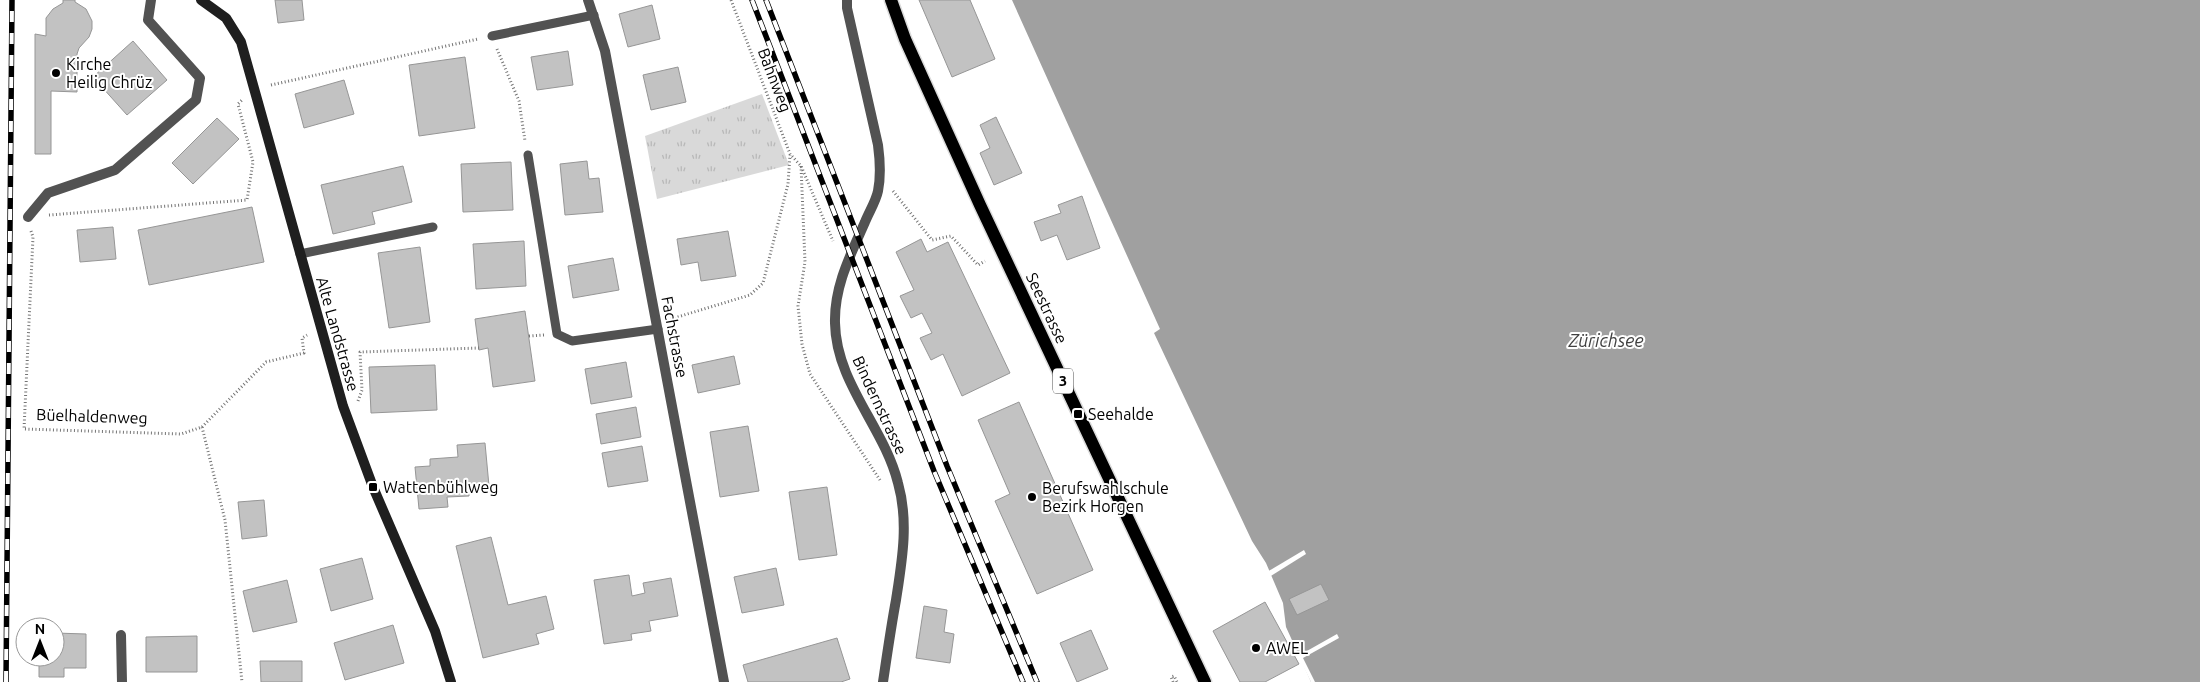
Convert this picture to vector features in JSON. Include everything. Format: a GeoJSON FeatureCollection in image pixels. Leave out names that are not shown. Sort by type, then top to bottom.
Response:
{"type":"FeatureCollection","features":[{"type":"Feature","properties":{"kind":"main road","name":"Alte Landstrasse"},"geometry":{"type":"LineString","coordinates":[[201,0],[226,18],[241,42],[343,406],[373,487],[435,631],[451,682]]}},
{"type":"Feature","properties":{"kind":"main road","name":"Seestrasse"},"geometry":{"type":"LineString","coordinates":[[891,0],[905,39],[980,206],[1205,682]]}},
{"type":"Feature","properties":{"kind":"street"},"geometry":{"type":"LineString","coordinates":[[28,216],[48,192],[115,170],[196,100],[200,78],[148,20],[151,0]]}},
{"type":"Feature","properties":{"kind":"street","name":"Fachstrasse"},"geometry":{"type":"LineString","coordinates":[[588,0],[605,51],[724,682]]}},
{"type":"Feature","properties":{"kind":"street","name":"Bindernstrasse"},"geometry":{"type":"LineString","coordinates":[[847,0],[878,145],[880,165],[878,192],[845,267],[838,289],[834,323],[843,369],[890,459],[898,482],[902,504],[904,529],[902,559],[883,682]]}},
{"type":"Feature","properties":{"kind":"street"},"geometry":{"type":"LineString","coordinates":[[121,635],[122,682]]}},
{"type":"Feature","properties":{"kind":"lane"},"geometry":{"type":"LineString","coordinates":[[492,36],[594,14]]}},
{"type":"Feature","properties":{"kind":"lane"},"geometry":{"type":"LineString","coordinates":[[528,155],[557,334],[572,341],[658,329]]}},
{"type":"Feature","properties":{"kind":"lane"},"geometry":{"type":"LineString","coordinates":[[300,254],[434,227]]}},
{"type":"Feature","properties":{"kind":"path","name":"Bahnweg"},"geometry":{"type":"LineString","coordinates":[[732,0],[790,154],[801,166],[833,241]]}},
{"type":"Feature","properties":{"kind":"path"},"geometry":{"type":"LineString","coordinates":[[271,85],[492,36],[518,101],[528,155]]}},
{"type":"Feature","properties":{"kind":"path"},"geometry":{"type":"LineString","coordinates":[[28,216],[247,200],[253,162],[238,104],[243,100]]}},
{"type":"Feature","properties":{"kind":"path"},"geometry":{"type":"LineString","coordinates":[[666,320],[750,295],[763,283],[788,184],[790,154]]}},
{"type":"Feature","properties":{"kind":"path"},"geometry":{"type":"LineString","coordinates":[[894,182],[893,190],[932,240],[951,236],[978,264],[986,261]]}},
{"type":"Feature","properties":{"kind":"path","name":"Büelhaldenweg"},"geometry":{"type":"LineString","coordinates":[[28,216],[33,237],[24,429],[181,434],[202,427]]}},
{"type":"Feature","properties":{"kind":"path"},"geometry":{"type":"LineString","coordinates":[[242,682],[225,520],[202,427],[266,362],[304,353],[302,338],[307,336]]}},
{"type":"Feature","properties":{"kind":"path"},"geometry":{"type":"LineString","coordinates":[[358,401],[362,390],[360,352],[479,348]]}},
{"type":"Feature","properties":{"kind":"path"},"geometry":{"type":"LineString","coordinates":[[1173,682],[1172,677],[1174,676],[1177,682]]}},
{"type":"Feature","properties":{"kind":"green space"},"geometry":{"type":"Polygon","coordinates":[[[762,94],[789,165],[657,199],[645,136],[762,94]]]}},
{"type":"Feature","properties":{"kind":"water","name":"Zürichsee"},"geometry":{"type":"Polygon","coordinates":[[[1012,0],[2200,0],[2200,682],[1311,682],[1286,627],[1283,603],[1266,563],[1252,541],[1154,333],[1160,329],[1012,0]]]}},
{"type":"Feature","properties":{"kind":"pier"},"geometry":{"type":"Polygon","coordinates":[[[1304,550],[1306,554],[1269,577],[1267,572],[1304,550]]]}},
{"type":"Feature","properties":{"kind":"pier","name":"AWEL"},"geometry":{"type":"Polygon","coordinates":[[[1337,634],[1339,638],[1303,658],[1315,682],[1311,682],[1298,656],[1337,634]]]}},
{"type":"Feature","properties":{"kind":"building","name":"Kirche Heilig Chrüz"},"geometry":{"type":"Polygon","coordinates":[[[63,0],[75,0],[75,2],[86,9],[92,21],[92,29],[89,37],[79,48],[77,54],[77,92],[51,91],[51,154],[35,154],[35,34],[46,36],[46,18],[53,9],[63,3],[63,0]]]}},
{"type":"Feature","properties":{"kind":"building"},"geometry":{"type":"Polygon","coordinates":[[[275,0],[302,0],[304,20],[278,23],[275,0]]]}},
{"type":"Feature","properties":{"kind":"building"},"geometry":{"type":"Polygon","coordinates":[[[919,0],[970,0],[995,59],[952,77],[919,0]]]}},
{"type":"Feature","properties":{"kind":"building"},"geometry":{"type":"Polygon","coordinates":[[[652,5],[660,39],[628,47],[619,14],[652,5]]]}},
{"type":"Feature","properties":{"kind":"building"},"geometry":{"type":"Polygon","coordinates":[[[133,41],[167,80],[127,115],[93,77],[133,41]]]}},
{"type":"Feature","properties":{"kind":"building"},"geometry":{"type":"Polygon","coordinates":[[[568,51],[573,85],[537,90],[531,57],[568,51]]]}},
{"type":"Feature","properties":{"kind":"building"},"geometry":{"type":"Polygon","coordinates":[[[465,57],[475,128],[419,136],[409,65],[465,57]]]}},
{"type":"Feature","properties":{"kind":"building"},"geometry":{"type":"Polygon","coordinates":[[[678,67],[686,102],[651,110],[643,75],[678,67]]]}},
{"type":"Feature","properties":{"kind":"building"},"geometry":{"type":"Polygon","coordinates":[[[344,80],[354,114],[304,128],[295,94],[344,80]]]}},
{"type":"Feature","properties":{"kind":"building"},"geometry":{"type":"Polygon","coordinates":[[[996,117],[1022,173],[994,185],[980,153],[990,148],[980,125],[996,117]]]}},
{"type":"Feature","properties":{"kind":"building"},"geometry":{"type":"Polygon","coordinates":[[[217,118],[239,139],[193,184],[172,163],[217,118]]]}},
{"type":"Feature","properties":{"kind":"building"},"geometry":{"type":"Polygon","coordinates":[[[587,161],[589,179],[599,178],[603,212],[565,215],[560,164],[587,161]]]}},
{"type":"Feature","properties":{"kind":"building"},"geometry":{"type":"Polygon","coordinates":[[[511,162],[513,210],[463,212],[461,164],[511,162]]]}},
{"type":"Feature","properties":{"kind":"building"},"geometry":{"type":"Polygon","coordinates":[[[403,166],[412,202],[372,212],[375,224],[333,234],[321,185],[403,166]]]}},
{"type":"Feature","properties":{"kind":"building"},"geometry":{"type":"Polygon","coordinates":[[[1082,196],[1100,248],[1067,260],[1057,235],[1041,241],[1034,222],[1061,213],[1058,205],[1082,196]]]}},
{"type":"Feature","properties":{"kind":"building"},"geometry":{"type":"Polygon","coordinates":[[[252,207],[264,262],[149,285],[138,230],[252,207]]]}},
{"type":"Feature","properties":{"kind":"building"},"geometry":{"type":"Polygon","coordinates":[[[113,227],[116,259],[80,262],[77,230],[113,227]]]}},
{"type":"Feature","properties":{"kind":"building"},"geometry":{"type":"Polygon","coordinates":[[[728,231],[736,276],[701,281],[698,262],[681,265],[677,239],[728,231]]]}},
{"type":"Feature","properties":{"kind":"building"},"geometry":{"type":"Polygon","coordinates":[[[921,239],[927,252],[948,242],[1010,373],[962,396],[943,354],[931,360],[920,338],[932,333],[922,313],[911,318],[900,296],[914,290],[896,252],[921,239]]]}},
{"type":"Feature","properties":{"kind":"building"},"geometry":{"type":"Polygon","coordinates":[[[524,241],[526,286],[476,289],[473,244],[524,241]]]}},
{"type":"Feature","properties":{"kind":"building"},"geometry":{"type":"Polygon","coordinates":[[[420,247],[430,322],[389,328],[378,253],[420,247]]]}},
{"type":"Feature","properties":{"kind":"building"},"geometry":{"type":"Polygon","coordinates":[[[613,258],[619,290],[573,298],[568,266],[613,258]]]}},
{"type":"Feature","properties":{"kind":"building"},"geometry":{"type":"Polygon","coordinates":[[[525,311],[535,381],[493,387],[488,348],[479,350],[475,319],[525,311]]]}},
{"type":"Feature","properties":{"kind":"building"},"geometry":{"type":"Polygon","coordinates":[[[734,356],[740,384],[698,393],[692,365],[734,356]]]}},
{"type":"Feature","properties":{"kind":"building"},"geometry":{"type":"Polygon","coordinates":[[[626,362],[632,397],[591,404],[585,369],[626,362]]]}},
{"type":"Feature","properties":{"kind":"building"},"geometry":{"type":"Polygon","coordinates":[[[435,365],[437,410],[371,413],[369,367],[435,365]]]}},
{"type":"Feature","properties":{"kind":"building","name":"Berufswahlschule Bezirk Horgen"},"geometry":{"type":"Polygon","coordinates":[[[1019,402],[1093,570],[1037,594],[995,501],[1010,494],[978,420],[1019,402]]]}},
{"type":"Feature","properties":{"kind":"building"},"geometry":{"type":"Polygon","coordinates":[[[636,407],[641,437],[601,444],[596,414],[636,407]]]}},
{"type":"Feature","properties":{"kind":"building"},"geometry":{"type":"Polygon","coordinates":[[[748,426],[759,491],[720,497],[710,432],[748,426]]]}},
{"type":"Feature","properties":{"kind":"building"},"geometry":{"type":"Polygon","coordinates":[[[485,443],[489,486],[469,487],[469,496],[447,497],[448,507],[419,509],[415,467],[430,466],[430,459],[458,457],[457,445],[485,443]]]}},
{"type":"Feature","properties":{"kind":"building"},"geometry":{"type":"Polygon","coordinates":[[[642,446],[648,481],[608,487],[602,453],[642,446]]]}},
{"type":"Feature","properties":{"kind":"building"},"geometry":{"type":"Polygon","coordinates":[[[827,487],[837,555],[799,560],[789,492],[827,487]]]}},
{"type":"Feature","properties":{"kind":"building"},"geometry":{"type":"Polygon","coordinates":[[[264,500],[267,536],[242,539],[238,502],[264,500]]]}},
{"type":"Feature","properties":{"kind":"building"},"geometry":{"type":"Polygon","coordinates":[[[491,537],[508,605],[546,596],[554,629],[536,634],[539,644],[483,658],[456,546],[491,537]]]}},
{"type":"Feature","properties":{"kind":"building"},"geometry":{"type":"Polygon","coordinates":[[[362,558],[373,599],[331,611],[320,569],[362,558]]]}},
{"type":"Feature","properties":{"kind":"building"},"geometry":{"type":"Polygon","coordinates":[[[776,568],[784,605],[742,613],[734,577],[776,568]]]}},
{"type":"Feature","properties":{"kind":"building"},"geometry":{"type":"Polygon","coordinates":[[[629,575],[632,596],[645,593],[643,583],[671,578],[678,616],[649,621],[651,631],[631,634],[632,640],[604,644],[594,580],[629,575]]]}},
{"type":"Feature","properties":{"kind":"building"},"geometry":{"type":"Polygon","coordinates":[[[287,580],[297,622],[253,632],[243,591],[287,580]]]}},
{"type":"Feature","properties":{"kind":"building"},"geometry":{"type":"Polygon","coordinates":[[[1321,584],[1329,600],[1297,615],[1289,599],[1321,584]]]}},
{"type":"Feature","properties":{"kind":"building","name":"AWEL"},"geometry":{"type":"Polygon","coordinates":[[[1265,602],[1299,664],[1265,682],[1240,682],[1213,631],[1265,602]]]}},
{"type":"Feature","properties":{"kind":"building"},"geometry":{"type":"Polygon","coordinates":[[[924,606],[947,610],[944,632],[954,634],[950,663],[916,658],[924,606]]]}},
{"type":"Feature","properties":{"kind":"building"},"geometry":{"type":"Polygon","coordinates":[[[393,625],[404,663],[345,680],[334,643],[393,625]]]}},
{"type":"Feature","properties":{"kind":"building"},"geometry":{"type":"Polygon","coordinates":[[[1091,630],[1108,669],[1077,682],[1060,643],[1091,630]]]}},
{"type":"Feature","properties":{"kind":"building"},"geometry":{"type":"Polygon","coordinates":[[[65,633],[86,634],[86,668],[64,668],[64,677],[39,677],[39,667],[65,667],[65,633]]]}},
{"type":"Feature","properties":{"kind":"building"},"geometry":{"type":"Polygon","coordinates":[[[197,636],[197,672],[146,672],[146,637],[197,636]]]}},
{"type":"Feature","properties":{"kind":"building"},"geometry":{"type":"Polygon","coordinates":[[[837,638],[850,679],[841,682],[748,682],[743,665],[837,638]]]}},
{"type":"Feature","properties":{"kind":"building"},"geometry":{"type":"Polygon","coordinates":[[[260,661],[302,661],[302,682],[261,682],[260,661]]]}},
{"type":"Feature","properties":{"kind":"railway"},"geometry":{"type":"LineString","coordinates":[[6,682],[12,0]]}},
{"type":"Feature","properties":{"kind":"railway"},"geometry":{"type":"LineString","coordinates":[[752,0],[934,471],[1023,682]]}},
{"type":"Feature","properties":{"kind":"railway"},"geometry":{"type":"LineString","coordinates":[[766,0],[947,466],[1037,682]]}},
{"type":"Feature","properties":{"kind":"place","name":"Kirche Heilig Chrüz"},"geometry":{"type":"Point","coordinates":[56,73]}},
{"type":"Feature","properties":{"kind":"place","name":"Seehalde"},"geometry":{"type":"Point","coordinates":[1078,414]}},
{"type":"Feature","properties":{"kind":"place","name":"Wattenbühlweg"},"geometry":{"type":"Point","coordinates":[373,487]}},
{"type":"Feature","properties":{"kind":"place","name":"Berufswahlschule Bezirk Horgen"},"geometry":{"type":"Point","coordinates":[1032,497]}},
{"type":"Feature","properties":{"kind":"place","name":"AWEL"},"geometry":{"type":"Point","coordinates":[1256,648]}}]}
